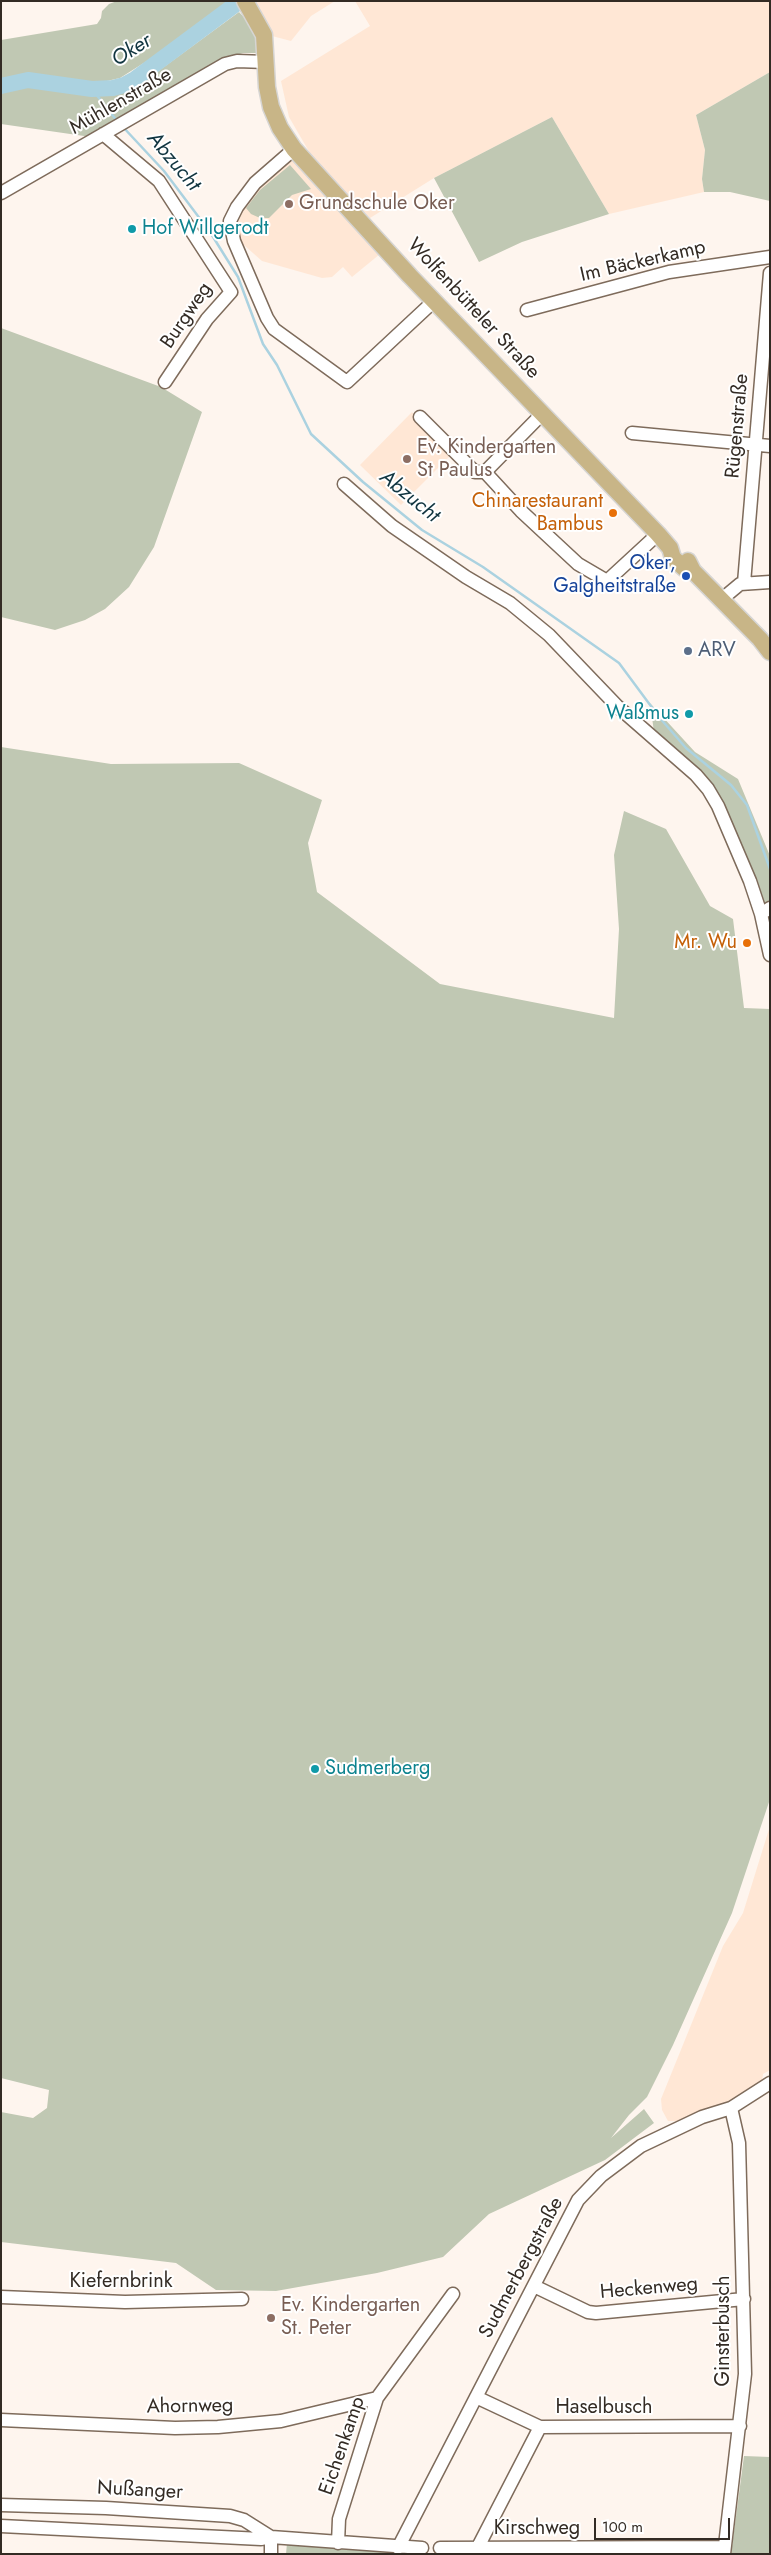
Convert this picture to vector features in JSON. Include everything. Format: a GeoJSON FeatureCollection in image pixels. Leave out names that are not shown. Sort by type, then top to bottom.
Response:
{"type":"FeatureCollection","features":[{"type":"Feature","properties":{"kind":"main road","name":"Wolfenbütteler Straße"},"geometry":{"type":"LineString","coordinates":[[245,1],[264,35],[271,107],[280,128],[294,149],[434,301],[670,548],[679,552],[690,563],[693,571],[722,599],[770,652]]}},
{"type":"Feature","properties":{"kind":"street","name":"Mühlenstraße"},"geometry":{"type":"LineString","coordinates":[[1,193],[225,64],[237,61],[266,62]]}},
{"type":"Feature","properties":{"kind":"street","name":"Burgweg"},"geometry":{"type":"LineString","coordinates":[[108,131],[159,181],[231,292],[207,319],[165,382]]}},
{"type":"Feature","properties":{"kind":"street"},"geometry":{"type":"LineString","coordinates":[[294,149],[255,183],[237,207],[230,221],[234,241],[267,318],[274,329],[347,382],[434,301]]}},
{"type":"Feature","properties":{"kind":"street","name":"Im Bäckerkamp"},"geometry":{"type":"LineString","coordinates":[[526,310],[669,272],[770,257]]}},
{"type":"Feature","properties":{"kind":"street","name":"Rügenstraße"},"geometry":{"type":"LineString","coordinates":[[744,583],[770,273]]}},
{"type":"Feature","properties":{"kind":"street"},"geometry":{"type":"LineString","coordinates":[[420,417],[475,472],[485,472],[542,414]]}},
{"type":"Feature","properties":{"kind":"street"},"geometry":{"type":"LineString","coordinates":[[632,433],[770,446]]}},
{"type":"Feature","properties":{"kind":"street"},"geometry":{"type":"LineString","coordinates":[[485,472],[521,511],[578,564],[607,581],[658,534]]}},
{"type":"Feature","properties":{"kind":"street"},"geometry":{"type":"LineString","coordinates":[[344,484],[392,526],[466,577],[510,603],[549,634],[618,706],[696,775],[708,789],[718,806],[765,911],[770,955]]}},
{"type":"Feature","properties":{"kind":"street"},"geometry":{"type":"LineString","coordinates":[[722,599],[744,583],[770,582]]}},
{"type":"Feature","properties":{"kind":"street","name":"Sudmerbergstraße"},"geometry":{"type":"LineString","coordinates":[[401,2551],[476,2397],[578,2200],[601,2176],[641,2146],[702,2117],[731,2108],[770,2083]]}},
{"type":"Feature","properties":{"kind":"street","name":"Ginsterbusch"},"geometry":{"type":"LineString","coordinates":[[724,2550],[740,2426],[744,2374],[744,2299],[738,2143],[731,2108]]}},
{"type":"Feature","properties":{"kind":"street","name":"Heckenweg"},"geometry":{"type":"LineString","coordinates":[[534,2286],[588,2312],[744,2299]]}},
{"type":"Feature","properties":{"kind":"street","name":"Eichenkamp"},"geometry":{"type":"LineString","coordinates":[[338,2543],[339,2518],[378,2398],[453,2294]]}},
{"type":"Feature","properties":{"kind":"street","name":"Kiefernbrink"},"geometry":{"type":"LineString","coordinates":[[1,2297],[125,2302],[242,2299]]}},
{"type":"Feature","properties":{"kind":"street","name":"Haselbusch"},"geometry":{"type":"LineString","coordinates":[[476,2397],[540,2427],[740,2426]]}},
{"type":"Feature","properties":{"kind":"street","name":"Ahornweg"},"geometry":{"type":"LineString","coordinates":[[1,2420],[175,2428],[218,2427],[280,2421],[378,2398]]}},
{"type":"Feature","properties":{"kind":"street"},"geometry":{"type":"LineString","coordinates":[[478,2547],[540,2427]]}},
{"type":"Feature","properties":{"kind":"street","name":"Nußanger"},"geometry":{"type":"LineString","coordinates":[[1,2504],[106,2508],[230,2516],[244,2520],[271,2537]]}},
{"type":"Feature","properties":{"kind":"street","name":"Nußanger"},"geometry":{"type":"LineString","coordinates":[[1,2526],[261,2539],[271,2537],[401,2551]]}},
{"type":"Feature","properties":{"kind":"street"},"geometry":{"type":"LineString","coordinates":[[271,2537],[271,2554]]}},
{"type":"Feature","properties":{"kind":"street"},"geometry":{"type":"LineString","coordinates":[[401,2551],[422,2548]]}},
{"type":"Feature","properties":{"kind":"street","name":"Kirschweg"},"geometry":{"type":"LineString","coordinates":[[440,2548],[724,2550]]}},
{"type":"Feature","properties":{"kind":"shaded area"},"geometry":{"type":"Polygon","coordinates":[[[256,1],[335,1],[311,16],[291,41],[272,36],[256,1]]]}},
{"type":"Feature","properties":{"kind":"shaded area"},"geometry":{"type":"Polygon","coordinates":[[[355,1],[770,1],[770,72],[696,115],[705,150],[702,179],[704,192],[609,214],[552,117],[434,178],[370,218],[311,155],[289,117],[281,81],[370,26],[355,1]]]}},
{"type":"Feature","properties":{"kind":"shaded area","name":"Grundschule Oker"},"geometry":{"type":"Polygon","coordinates":[[[291,159],[380,254],[352,277],[343,267],[332,277],[322,278],[262,261],[236,238],[234,220],[258,187],[291,159]]]}},
{"type":"Feature","properties":{"kind":"shaded area","name":"Ev. Kindergarten St Paulus"},"geometry":{"type":"Polygon","coordinates":[[[412,412],[453,453],[401,505],[360,465],[412,412]]]}},
{"type":"Feature","properties":{"kind":"shaded area"},"geometry":{"type":"Polygon","coordinates":[[[770,1826],[770,2070],[763,2074],[762,2082],[724,2107],[679,2121],[668,2121],[662,2110],[661,2099],[723,1946],[743,1913],[770,1826]]]}},
{"type":"Feature","properties":{"kind":"green space"},"geometry":{"type":"Polygon","coordinates":[[[117,1],[235,1],[180,40],[120,78],[98,83],[29,74],[1,81],[1,40],[97,24],[101,18],[102,11],[109,4],[117,1]]]}},
{"type":"Feature","properties":{"kind":"green space"},"geometry":{"type":"Polygon","coordinates":[[[239,12],[254,28],[260,48],[256,53],[243,53],[220,61],[91,137],[1,124],[1,91],[29,84],[104,93],[121,91],[149,78],[239,12]]]}},
{"type":"Feature","properties":{"kind":"green space"},"geometry":{"type":"Polygon","coordinates":[[[770,72],[770,201],[730,192],[704,192],[702,179],[705,150],[696,115],[770,72]]]}},
{"type":"Feature","properties":{"kind":"green space"},"geometry":{"type":"Polygon","coordinates":[[[552,117],[609,214],[522,242],[479,262],[434,178],[552,117]]]}},
{"type":"Feature","properties":{"kind":"green space"},"geometry":{"type":"Polygon","coordinates":[[[290,165],[311,189],[292,195],[269,218],[260,218],[251,214],[246,208],[260,190],[290,165]]]}},
{"type":"Feature","properties":{"kind":"green space"},"geometry":{"type":"Polygon","coordinates":[[[1,328],[161,387],[202,412],[154,547],[129,587],[105,609],[85,620],[55,630],[1,617],[1,328]]]}},
{"type":"Feature","properties":{"kind":"green space"},"geometry":{"type":"Polygon","coordinates":[[[650,703],[695,752],[738,779],[770,856],[770,939],[710,782],[654,732],[650,703]]]}},
{"type":"Feature","properties":{"kind":"green space"},"geometry":{"type":"Polygon","coordinates":[[[1,747],[111,764],[239,763],[322,800],[308,843],[317,892],[440,984],[614,1018],[619,929],[614,855],[624,811],[666,829],[710,906],[733,919],[744,1008],[770,1009],[770,1799],[732,1913],[673,2045],[647,2097],[629,2115],[611,2138],[644,2109],[654,2123],[605,2160],[489,2214],[443,2257],[377,2273],[276,2291],[216,2290],[176,2263],[1,2242],[1,2112],[33,2118],[47,2108],[49,2090],[1,2078],[1,747]]]}},
{"type":"Feature","properties":{"kind":"green space"},"geometry":{"type":"Polygon","coordinates":[[[744,2456],[770,2457],[770,2554],[731,2554],[744,2456]]]}},
{"type":"Feature","properties":{"kind":"green space"},"geometry":{"type":"Polygon","coordinates":[[[287,2543],[402,2550],[401,2554],[286,2554],[287,2543]]]}},
{"type":"Feature","properties":{"kind":"waterway","name":"Oker"},"geometry":{"type":"LineString","coordinates":[[1,86],[28,80],[92,89],[113,88],[124,85],[135,79],[240,1]]}},
{"type":"Feature","properties":{"kind":"waterway","name":"Abzucht"},"geometry":{"type":"LineString","coordinates":[[92,89],[117,121]]}},
{"type":"Feature","properties":{"kind":"waterway","name":"Abzucht"},"geometry":{"type":"LineString","coordinates":[[123,127],[164,171],[210,232],[238,277],[263,344],[277,365],[311,434],[363,482],[422,530],[483,567],[619,663],[659,717],[686,748],[731,785],[747,805],[770,869]]}},
{"type":"Feature","properties":{"kind":"place","name":"Grundschule Oker"},"geometry":{"type":"Point","coordinates":[289,204]}},
{"type":"Feature","properties":{"kind":"place","name":"Hof Willgerodt"},"geometry":{"type":"Point","coordinates":[132,229]}},
{"type":"Feature","properties":{"kind":"place","name":"Ev. Kindergarten St Paulus"},"geometry":{"type":"Point","coordinates":[407,459]}},
{"type":"Feature","properties":{"kind":"place","name":"Chinarestaurant Bambus"},"geometry":{"type":"Point","coordinates":[613,513]}},
{"type":"Feature","properties":{"kind":"place","name":"Oker, Galgheitstraße"},"geometry":{"type":"Point","coordinates":[686,576]}},
{"type":"Feature","properties":{"kind":"place","name":"ARV"},"geometry":{"type":"Point","coordinates":[688,651]}},
{"type":"Feature","properties":{"kind":"place","name":"Waßmus"},"geometry":{"type":"Point","coordinates":[689,714]}},
{"type":"Feature","properties":{"kind":"place","name":"Mr. Wu"},"geometry":{"type":"Point","coordinates":[747,943]}},
{"type":"Feature","properties":{"kind":"place","name":"Sudmerberg"},"geometry":{"type":"Point","coordinates":[315,1769]}},
{"type":"Feature","properties":{"kind":"place","name":"Ev. Kindergarten St. Peter"},"geometry":{"type":"Point","coordinates":[271,2318]}}]}
